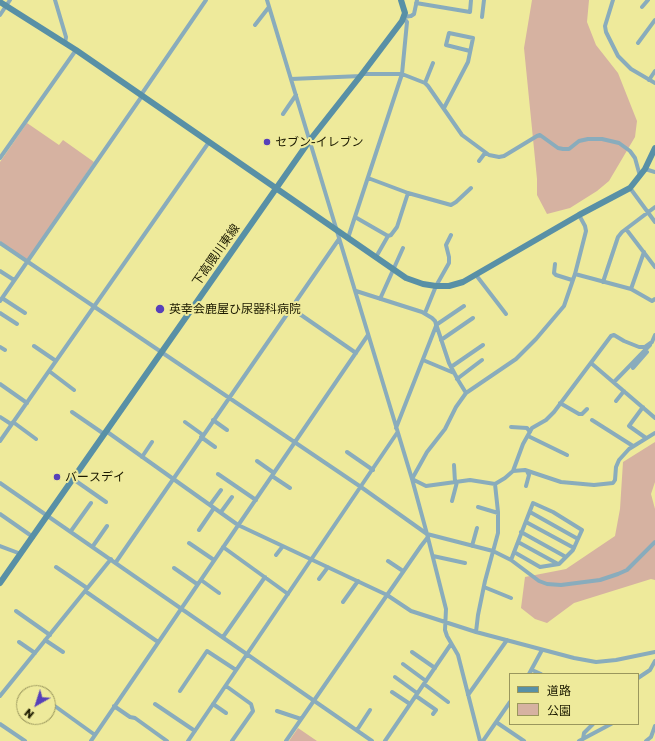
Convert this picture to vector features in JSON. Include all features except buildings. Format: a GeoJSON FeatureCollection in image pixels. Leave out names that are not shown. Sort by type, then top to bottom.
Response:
{"type":"FeatureCollection","features":[{"type":"Feature","properties":{"kind":"street"},"geometry":{"type":"LineString","coordinates":[[0,15],[10,0]]}},
{"type":"Feature","properties":{"kind":"street"},"geometry":{"type":"LineString","coordinates":[[55,0],[66,37],[65,43]]}},
{"type":"Feature","properties":{"kind":"street"},"geometry":{"type":"LineString","coordinates":[[25,313],[1,298],[142,96],[206,0]]}},
{"type":"Feature","properties":{"kind":"street"},"geometry":{"type":"LineString","coordinates":[[267,0],[412,479],[428,535],[446,610],[445,630],[458,655],[480,741]]}},
{"type":"Feature","properties":{"kind":"street"},"geometry":{"type":"LineString","coordinates":[[348,238],[402,74],[407,22],[403,17],[404,13],[401,0]]}},
{"type":"Feature","properties":{"kind":"street"},"geometry":{"type":"LineString","coordinates":[[403,17],[414,14],[416,1],[470,12],[471,0]]}},
{"type":"Feature","properties":{"kind":"street"},"geometry":{"type":"LineString","coordinates":[[482,17],[484,0]]}},
{"type":"Feature","properties":{"kind":"street"},"geometry":{"type":"LineString","coordinates":[[613,0],[605,26],[606,32],[618,56],[631,70],[655,83]]}},
{"type":"Feature","properties":{"kind":"street"},"geometry":{"type":"LineString","coordinates":[[642,7],[648,0]]}},
{"type":"Feature","properties":{"kind":"street"},"geometry":{"type":"LineString","coordinates":[[0,2],[76,50],[376,257],[411,280],[423,284],[449,286],[464,282],[579,215],[630,188],[645,169],[655,148]]}},
{"type":"Feature","properties":{"kind":"street"},"geometry":{"type":"LineString","coordinates":[[255,25],[269,7]]}},
{"type":"Feature","properties":{"kind":"street","name":"下高隈川東線"},"geometry":{"type":"LineString","coordinates":[[0,583],[310,140],[402,21],[403,17]]}},
{"type":"Feature","properties":{"kind":"street"},"geometry":{"type":"LineString","coordinates":[[638,43],[655,20]]}},
{"type":"Feature","properties":{"kind":"street"},"geometry":{"type":"LineString","coordinates":[[444,108],[468,62],[473,38],[449,33],[446,45],[470,51]]}},
{"type":"Feature","properties":{"kind":"street"},"geometry":{"type":"LineString","coordinates":[[0,158],[76,50]]}},
{"type":"Feature","properties":{"kind":"street"},"geometry":{"type":"LineString","coordinates":[[425,83],[433,63]]}},
{"type":"Feature","properties":{"kind":"street"},"geometry":{"type":"LineString","coordinates":[[649,80],[655,71]]}},
{"type":"Feature","properties":{"kind":"street"},"geometry":{"type":"LineString","coordinates":[[291,79],[402,74],[425,83],[462,134],[485,153],[499,157],[504,156],[540,135],[558,148],[563,149],[569,149],[579,141],[588,139],[602,139],[619,143],[630,151],[635,158],[640,176]]}},
{"type":"Feature","properties":{"kind":"street"},"geometry":{"type":"LineString","coordinates":[[283,114],[296,95]]}},
{"type":"Feature","properties":{"kind":"street"},"geometry":{"type":"LineString","coordinates":[[0,442],[209,142]]}},
{"type":"Feature","properties":{"kind":"street"},"geometry":{"type":"LineString","coordinates":[[479,161],[485,153]]}},
{"type":"Feature","properties":{"kind":"street"},"geometry":{"type":"LineString","coordinates":[[645,169],[655,172]]}},
{"type":"Feature","properties":{"kind":"street"},"geometry":{"type":"LineString","coordinates":[[368,178],[408,193],[451,205],[471,188]]}},
{"type":"Feature","properties":{"kind":"street"},"geometry":{"type":"LineString","coordinates":[[630,188],[655,222]]}},
{"type":"Feature","properties":{"kind":"street"},"geometry":{"type":"LineString","coordinates":[[376,257],[388,236],[391,235],[397,227],[408,193]]}},
{"type":"Feature","properties":{"kind":"street"},"geometry":{"type":"LineString","coordinates":[[603,282],[618,237],[655,207]]}},
{"type":"Feature","properties":{"kind":"street"},"geometry":{"type":"LineString","coordinates":[[412,479],[427,452],[445,429],[456,407],[466,393],[516,359],[536,339],[564,306],[572,280],[576,274],[586,231],[579,215]]}},
{"type":"Feature","properties":{"kind":"street"},"geometry":{"type":"LineString","coordinates":[[355,218],[388,236]]}},
{"type":"Feature","properties":{"kind":"street"},"geometry":{"type":"LineString","coordinates":[[626,229],[655,267]]}},
{"type":"Feature","properties":{"kind":"street"},"geometry":{"type":"LineString","coordinates":[[425,314],[436,286],[449,263],[446,245],[452,235]]}},
{"type":"Feature","properties":{"kind":"street"},"geometry":{"type":"LineString","coordinates":[[116,562],[339,239]]}},
{"type":"Feature","properties":{"kind":"street"},"geometry":{"type":"LineString","coordinates":[[0,243],[361,487],[428,535],[493,551],[511,560],[539,581],[547,584],[561,585],[600,580],[627,570],[655,542]]}},
{"type":"Feature","properties":{"kind":"street"},"geometry":{"type":"LineString","coordinates":[[380,298],[403,248]]}},
{"type":"Feature","properties":{"kind":"street"},"geometry":{"type":"LineString","coordinates":[[631,289],[644,252]]}},
{"type":"Feature","properties":{"kind":"street"},"geometry":{"type":"LineString","coordinates":[[555,264],[554,273],[556,275],[572,280]]}},
{"type":"Feature","properties":{"kind":"street"},"geometry":{"type":"LineString","coordinates":[[0,271],[14,280]]}},
{"type":"Feature","properties":{"kind":"street"},"geometry":{"type":"LineString","coordinates":[[576,274],[631,289],[652,301],[655,298]]}},
{"type":"Feature","properties":{"kind":"street"},"geometry":{"type":"LineString","coordinates":[[476,275],[506,314]]}},
{"type":"Feature","properties":{"kind":"street"},"geometry":{"type":"LineString","coordinates":[[356,291],[425,314],[435,321],[451,367],[466,393]]}},
{"type":"Feature","properties":{"kind":"street"},"geometry":{"type":"LineString","coordinates":[[188,741],[373,470],[397,431],[436,325],[464,306]]}},
{"type":"Feature","properties":{"kind":"street"},"geometry":{"type":"LineString","coordinates":[[291,308],[356,353]]}},
{"type":"Feature","properties":{"kind":"street"},"geometry":{"type":"LineString","coordinates":[[0,313],[17,324]]}},
{"type":"Feature","properties":{"kind":"street"},"geometry":{"type":"LineString","coordinates":[[441,340],[473,318]]}},
{"type":"Feature","properties":{"kind":"street"},"geometry":{"type":"LineString","coordinates":[[91,741],[368,335]]}},
{"type":"Feature","properties":{"kind":"street"},"geometry":{"type":"LineString","coordinates":[[412,479],[426,486],[470,480],[495,484],[505,478],[513,470],[523,444],[532,428],[546,420],[591,363],[610,336],[614,335],[639,347],[645,347],[652,342]]}},
{"type":"Feature","properties":{"kind":"street"},"geometry":{"type":"LineString","coordinates":[[633,368],[643,357],[655,335]]}},
{"type":"Feature","properties":{"kind":"street"},"geometry":{"type":"LineString","coordinates":[[451,367],[483,345]]}},
{"type":"Feature","properties":{"kind":"street"},"geometry":{"type":"LineString","coordinates":[[34,346],[56,361]]}},
{"type":"Feature","properties":{"kind":"street"},"geometry":{"type":"LineString","coordinates":[[0,347],[5,350]]}},
{"type":"Feature","properties":{"kind":"street"},"geometry":{"type":"LineString","coordinates":[[614,382],[648,348]]}},
{"type":"Feature","properties":{"kind":"street"},"geometry":{"type":"LineString","coordinates":[[423,360],[454,373]]}},
{"type":"Feature","properties":{"kind":"street"},"geometry":{"type":"LineString","coordinates":[[457,379],[482,360]]}},
{"type":"Feature","properties":{"kind":"street"},"geometry":{"type":"LineString","coordinates":[[591,363],[655,418]]}},
{"type":"Feature","properties":{"kind":"street"},"geometry":{"type":"LineString","coordinates":[[49,371],[74,390]]}},
{"type":"Feature","properties":{"kind":"street"},"geometry":{"type":"LineString","coordinates":[[0,384],[27,403]]}},
{"type":"Feature","properties":{"kind":"street"},"geometry":{"type":"LineString","coordinates":[[616,401],[624,391]]}},
{"type":"Feature","properties":{"kind":"street"},"geometry":{"type":"LineString","coordinates":[[560,403],[579,414],[582,414],[587,409]]}},
{"type":"Feature","properties":{"kind":"street"},"geometry":{"type":"LineString","coordinates":[[643,407],[629,426],[646,438]]}},
{"type":"Feature","properties":{"kind":"street"},"geometry":{"type":"LineString","coordinates":[[72,412],[142,457],[238,525],[387,595],[411,611],[476,632],[574,658],[596,662],[616,660],[655,652],[655,656]]}},
{"type":"Feature","properties":{"kind":"street"},"geometry":{"type":"LineString","coordinates":[[0,417],[36,439]]}},
{"type":"Feature","properties":{"kind":"street"},"geometry":{"type":"LineString","coordinates":[[213,420],[227,430]]}},
{"type":"Feature","properties":{"kind":"street"},"geometry":{"type":"LineString","coordinates":[[592,420],[633,446]]}},
{"type":"Feature","properties":{"kind":"street"},"geometry":{"type":"LineString","coordinates":[[185,422],[215,447]]}},
{"type":"Feature","properties":{"kind":"street"},"geometry":{"type":"LineString","coordinates":[[511,427],[527,428],[529,434],[567,455]]}},
{"type":"Feature","properties":{"kind":"street"},"geometry":{"type":"LineString","coordinates":[[513,470],[527,471],[561,482],[594,485],[613,483],[619,460],[629,449],[655,433]]}},
{"type":"Feature","properties":{"kind":"street"},"geometry":{"type":"LineString","coordinates":[[142,457],[152,442]]}},
{"type":"Feature","properties":{"kind":"street"},"geometry":{"type":"LineString","coordinates":[[347,452],[373,470]]}},
{"type":"Feature","properties":{"kind":"street"},"geometry":{"type":"LineString","coordinates":[[257,461],[290,488]]}},
{"type":"Feature","properties":{"kind":"street"},"geometry":{"type":"LineString","coordinates":[[452,501],[456,482],[454,465]]}},
{"type":"Feature","properties":{"kind":"street"},"geometry":{"type":"LineString","coordinates":[[526,486],[529,476],[527,471]]}},
{"type":"Feature","properties":{"kind":"street"},"geometry":{"type":"LineString","coordinates":[[218,474],[256,500]]}},
{"type":"Feature","properties":{"kind":"street"},"geometry":{"type":"LineString","coordinates":[[73,479],[106,502]]}},
{"type":"Feature","properties":{"kind":"street"},"geometry":{"type":"LineString","coordinates":[[0,483],[93,546],[372,741]]}},
{"type":"Feature","properties":{"kind":"street"},"geometry":{"type":"LineString","coordinates":[[476,632],[484,587],[498,533],[498,513],[495,484]]}},
{"type":"Feature","properties":{"kind":"street"},"geometry":{"type":"LineString","coordinates":[[199,530],[221,490]]}},
{"type":"Feature","properties":{"kind":"street"},"geometry":{"type":"LineString","coordinates":[[221,512],[232,497]]}},
{"type":"Feature","properties":{"kind":"street"},"geometry":{"type":"LineString","coordinates":[[71,531],[91,503]]}},
{"type":"Feature","properties":{"kind":"street"},"geometry":{"type":"LineString","coordinates":[[511,560],[514,552],[530,512],[533,503],[553,512],[582,530],[574,548],[559,564],[537,566],[514,552]]}},
{"type":"Feature","properties":{"kind":"street"},"geometry":{"type":"LineString","coordinates":[[478,507],[498,513]]}},
{"type":"Feature","properties":{"kind":"street"},"geometry":{"type":"LineString","coordinates":[[530,512],[578,539]]}},
{"type":"Feature","properties":{"kind":"street"},"geometry":{"type":"LineString","coordinates":[[0,514],[33,537]]}},
{"type":"Feature","properties":{"kind":"street"},"geometry":{"type":"LineString","coordinates":[[526,522],[574,548]]}},
{"type":"Feature","properties":{"kind":"street"},"geometry":{"type":"LineString","coordinates":[[93,546],[107,526]]}},
{"type":"Feature","properties":{"kind":"street"},"geometry":{"type":"LineString","coordinates":[[472,546],[477,528]]}},
{"type":"Feature","properties":{"kind":"street"},"geometry":{"type":"LineString","coordinates":[[522,532],[566,557]]}},
{"type":"Feature","properties":{"kind":"street"},"geometry":{"type":"LineString","coordinates":[[286,741],[428,535]]}},
{"type":"Feature","properties":{"kind":"street"},"geometry":{"type":"LineString","coordinates":[[189,542],[214,560]]}},
{"type":"Feature","properties":{"kind":"street"},"geometry":{"type":"LineString","coordinates":[[518,542],[559,564]]}},
{"type":"Feature","properties":{"kind":"street"},"geometry":{"type":"LineString","coordinates":[[1,546],[21,554]]}},
{"type":"Feature","properties":{"kind":"street"},"geometry":{"type":"LineString","coordinates":[[276,555],[283,546]]}},
{"type":"Feature","properties":{"kind":"street"},"geometry":{"type":"LineString","coordinates":[[223,547],[288,594]]}},
{"type":"Feature","properties":{"kind":"street"},"geometry":{"type":"LineString","coordinates":[[433,556],[465,563]]}},
{"type":"Feature","properties":{"kind":"street"},"geometry":{"type":"LineString","coordinates":[[0,696],[111,559]]}},
{"type":"Feature","properties":{"kind":"street"},"geometry":{"type":"LineString","coordinates":[[388,561],[403,571]]}},
{"type":"Feature","properties":{"kind":"street"},"geometry":{"type":"LineString","coordinates":[[56,567],[158,642]]}},
{"type":"Feature","properties":{"kind":"street"},"geometry":{"type":"LineString","coordinates":[[319,580],[328,567]]}},
{"type":"Feature","properties":{"kind":"street"},"geometry":{"type":"LineString","coordinates":[[174,568],[198,584]]}},
{"type":"Feature","properties":{"kind":"street"},"geometry":{"type":"LineString","coordinates":[[223,637],[265,577]]}},
{"type":"Feature","properties":{"kind":"street"},"geometry":{"type":"LineString","coordinates":[[201,580],[219,593]]}},
{"type":"Feature","properties":{"kind":"street"},"geometry":{"type":"LineString","coordinates":[[343,602],[358,581]]}},
{"type":"Feature","properties":{"kind":"street"},"geometry":{"type":"LineString","coordinates":[[484,587],[510,598]]}},
{"type":"Feature","properties":{"kind":"street"},"geometry":{"type":"LineString","coordinates":[[16,611],[50,635]]}},
{"type":"Feature","properties":{"kind":"street"},"geometry":{"type":"LineString","coordinates":[[46,640],[63,652]]}},
{"type":"Feature","properties":{"kind":"street"},"geometry":{"type":"LineString","coordinates":[[468,695],[507,640]]}},
{"type":"Feature","properties":{"kind":"street"},"geometry":{"type":"LineString","coordinates":[[19,642],[35,653]]}},
{"type":"Feature","properties":{"kind":"street"},"geometry":{"type":"LineString","coordinates":[[385,741],[451,644]]}},
{"type":"Feature","properties":{"kind":"street"},"geometry":{"type":"LineString","coordinates":[[531,672],[542,650]]}},
{"type":"Feature","properties":{"kind":"street"},"geometry":{"type":"LineString","coordinates":[[180,691],[207,651],[236,670]]}},
{"type":"Feature","properties":{"kind":"street"},"geometry":{"type":"LineString","coordinates":[[412,652],[435,668]]}},
{"type":"Feature","properties":{"kind":"street"},"geometry":{"type":"LineString","coordinates":[[639,677],[654,669],[655,661]]}},
{"type":"Feature","properties":{"kind":"street"},"geometry":{"type":"LineString","coordinates":[[403,664],[448,702]]}},
{"type":"Feature","properties":{"kind":"street"},"geometry":{"type":"LineString","coordinates":[[395,677],[436,710],[433,714]]}},
{"type":"Feature","properties":{"kind":"street"},"geometry":{"type":"LineString","coordinates":[[226,686],[251,704],[253,711],[232,741]]}},
{"type":"Feature","properties":{"kind":"street"},"geometry":{"type":"LineString","coordinates":[[392,692],[410,704]]}},
{"type":"Feature","properties":{"kind":"street"},"geometry":{"type":"LineString","coordinates":[[483,741],[509,703]]}},
{"type":"Feature","properties":{"kind":"street"},"geometry":{"type":"LineString","coordinates":[[155,704],[195,731]]}},
{"type":"Feature","properties":{"kind":"street"},"geometry":{"type":"LineString","coordinates":[[213,704],[226,713]]}},
{"type":"Feature","properties":{"kind":"street"},"geometry":{"type":"LineString","coordinates":[[114,706],[130,717],[135,718],[167,741]]}},
{"type":"Feature","properties":{"kind":"street"},"geometry":{"type":"LineString","coordinates":[[56,707],[95,735]]}},
{"type":"Feature","properties":{"kind":"street"},"geometry":{"type":"LineString","coordinates":[[357,730],[370,710]]}},
{"type":"Feature","properties":{"kind":"street"},"geometry":{"type":"LineString","coordinates":[[277,711],[301,719]]}},
{"type":"Feature","properties":{"kind":"street"},"geometry":{"type":"LineString","coordinates":[[496,722],[524,741]]}},
{"type":"Feature","properties":{"kind":"street"},"geometry":{"type":"LineString","coordinates":[[0,724],[24,741]]}},
{"type":"Feature","properties":{"kind":"street"},"geometry":{"type":"LineString","coordinates":[[581,740],[584,733],[592,725]]}},
{"type":"Feature","properties":{"kind":"street"},"geometry":{"type":"LineString","coordinates":[[581,740],[609,725]]}},
{"type":"Feature","properties":{"kind":"street"},"geometry":{"type":"LineString","coordinates":[[646,741],[651,737],[655,726]]}},
{"type":"Feature","properties":{"kind":"green space"},"geometry":{"type":"Polygon","coordinates":[[[532,0],[589,0],[587,22],[596,45],[618,73],[637,121],[635,137],[609,181],[597,191],[570,208],[547,214],[537,195],[537,179],[524,48],[532,0]]]}},
{"type":"Feature","properties":{"kind":"green space"},"geometry":{"type":"Polygon","coordinates":[[[27,123],[59,145],[63,140],[94,162],[27,261],[0,241],[0,162],[27,123]]]}},
{"type":"Feature","properties":{"kind":"green space"},"geometry":{"type":"Polygon","coordinates":[[[655,442],[655,482],[651,494],[655,509],[655,580],[651,579],[574,603],[547,623],[535,619],[521,608],[525,577],[566,569],[615,536],[620,509],[623,462],[655,442]]]}},
{"type":"Feature","properties":{"kind":"green space"},"geometry":{"type":"Polygon","coordinates":[[[298,728],[317,741],[289,741],[298,728]]]}},
{"type":"Feature","properties":{"kind":"place","name":"セブン-イレブン"},"geometry":{"type":"Point","coordinates":[267,142]}},
{"type":"Feature","properties":{"kind":"place","name":"英幸会鹿屋ひ尿器科病院"},"geometry":{"type":"Point","coordinates":[160,309]}},
{"type":"Feature","properties":{"kind":"place","name":"バースデイ"},"geometry":{"type":"Point","coordinates":[57,477]}}]}
